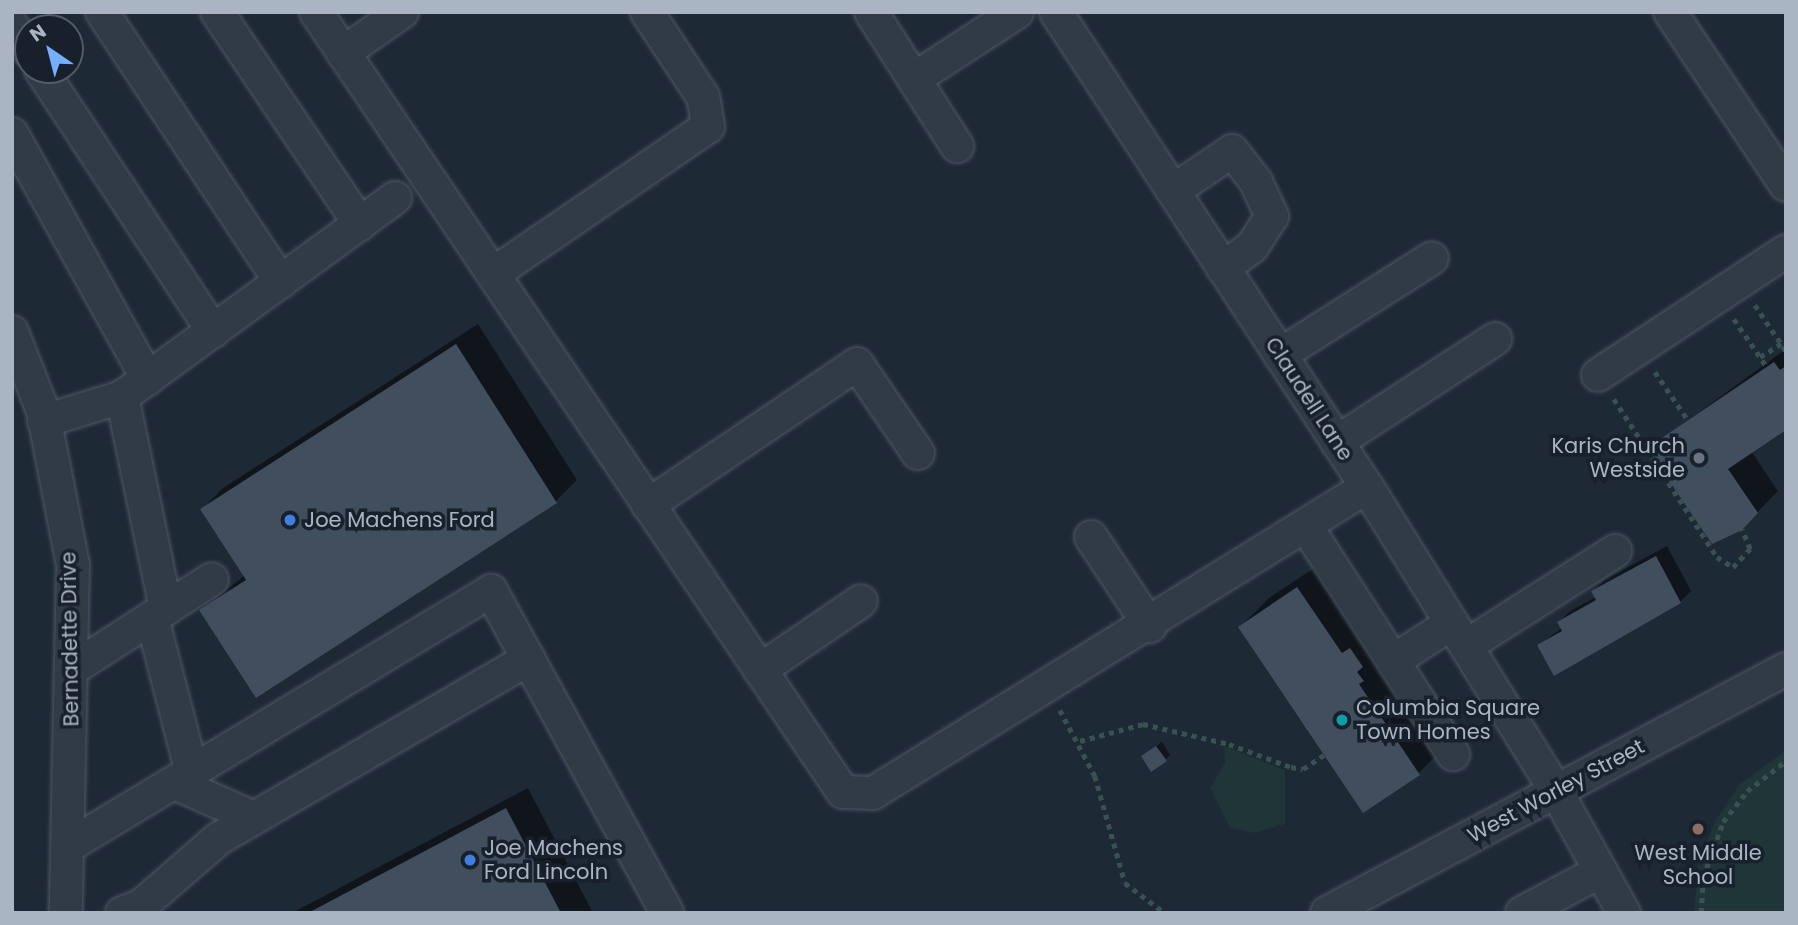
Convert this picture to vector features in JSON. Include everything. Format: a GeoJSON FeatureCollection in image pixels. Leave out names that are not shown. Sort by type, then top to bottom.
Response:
{"type":"FeatureCollection","features":[{"type":"Feature","properties":{"kind":"street"},"geometry":{"type":"LineString","coordinates":[[102,12],[281,282]]}},
{"type":"Feature","properties":{"kind":"street"},"geometry":{"type":"LineString","coordinates":[[217,12],[360,224]]}},
{"type":"Feature","properties":{"kind":"street"},"geometry":{"type":"LineString","coordinates":[[316,12],[843,792],[873,793],[1150,626],[1367,487]]}},
{"type":"Feature","properties":{"kind":"street"},"geometry":{"type":"LineString","coordinates":[[343,53],[402,12]]}},
{"type":"Feature","properties":{"kind":"street"},"geometry":{"type":"LineString","coordinates":[[493,274],[708,127],[703,97],[647,12]]}},
{"type":"Feature","properties":{"kind":"street"},"geometry":{"type":"LineString","coordinates":[[871,12],[957,146]]}},
{"type":"Feature","properties":{"kind":"street"},"geometry":{"type":"LineString","coordinates":[[914,79],[1017,12]]}},
{"type":"Feature","properties":{"kind":"street","name":"Claudell Lane"},"geometry":{"type":"LineString","coordinates":[[1056,12],[1367,487],[1556,791],[1624,913]]}},
{"type":"Feature","properties":{"kind":"street"},"geometry":{"type":"LineString","coordinates":[[1670,12],[1786,185]]}},
{"type":"Feature","properties":{"kind":"street"},"geometry":{"type":"LineString","coordinates":[[50,84],[213,331]]}},
{"type":"Feature","properties":{"kind":"street"},"geometry":{"type":"LineString","coordinates":[[12,134],[148,379]]}},
{"type":"Feature","properties":{"kind":"street"},"geometry":{"type":"LineString","coordinates":[[1173,191],[1232,151],[1256,182],[1272,216],[1252,247],[1223,268]]}},
{"type":"Feature","properties":{"kind":"street"},"geometry":{"type":"LineString","coordinates":[[44,421],[122,397],[395,198]]}},
{"type":"Feature","properties":{"kind":"street"},"geometry":{"type":"LineString","coordinates":[[1598,375],[1786,251]]}},
{"type":"Feature","properties":{"kind":"street"},"geometry":{"type":"LineString","coordinates":[[1280,355],[1432,258]]}},
{"type":"Feature","properties":{"kind":"street","name":"Bernadette Drive"},"geometry":{"type":"LineString","coordinates":[[12,332],[44,421],[73,565],[70,845],[66,913]]}},
{"type":"Feature","properties":{"kind":"street"},"geometry":{"type":"LineString","coordinates":[[1337,442],[1495,339]]}},
{"type":"Feature","properties":{"kind":"street"},"geometry":{"type":"LineString","coordinates":[[649,505],[857,364],[918,453]]}},
{"type":"Feature","properties":{"kind":"street"},"geometry":{"type":"LineString","coordinates":[[122,397],[184,778]]}},
{"type":"Feature","properties":{"kind":"street"},"geometry":{"type":"LineString","coordinates":[[1306,526],[1453,754]]}},
{"type":"Feature","properties":{"kind":"street"},"geometry":{"type":"LineString","coordinates":[[1091,537],[1150,626]]}},
{"type":"Feature","properties":{"kind":"street"},"geometry":{"type":"LineString","coordinates":[[1393,661],[1459,635],[1615,551]]}},
{"type":"Feature","properties":{"kind":"street"},"geometry":{"type":"LineString","coordinates":[[72,670],[212,579]]}},
{"type":"Feature","properties":{"kind":"street"},"geometry":{"type":"LineString","coordinates":[[70,845],[491,591],[667,913]]}},
{"type":"Feature","properties":{"kind":"street"},"geometry":{"type":"LineString","coordinates":[[760,670],[861,601]]}},
{"type":"Feature","properties":{"kind":"street"},"geometry":{"type":"LineString","coordinates":[[136,910],[218,839],[529,659]]}},
{"type":"Feature","properties":{"kind":"street","name":"West Worley Street"},"geometry":{"type":"LineString","coordinates":[[1327,913],[1786,669]]}},
{"type":"Feature","properties":{"kind":"street"},"geometry":{"type":"LineString","coordinates":[[184,778],[254,818]]}},
{"type":"Feature","properties":{"kind":"street"},"geometry":{"type":"LineString","coordinates":[[1522,913],[1601,871]]}},
{"type":"Feature","properties":{"kind":"path"},"geometry":{"type":"LineString","coordinates":[[1729,289],[1786,351]]}},
{"type":"Feature","properties":{"kind":"path"},"geometry":{"type":"LineString","coordinates":[[1729,289],[1767,367]]}},
{"type":"Feature","properties":{"kind":"path"},"geometry":{"type":"LineString","coordinates":[[1760,357],[1781,344]]}},
{"type":"Feature","properties":{"kind":"path"},"geometry":{"type":"LineString","coordinates":[[1639,348],[1688,420]]}},
{"type":"Feature","properties":{"kind":"path"},"geometry":{"type":"LineString","coordinates":[[1598,375],[1717,557],[1733,567],[1750,549],[1742,530]]}},
{"type":"Feature","properties":{"kind":"path"},"geometry":{"type":"LineString","coordinates":[[1046,689],[1080,741],[1125,883],[1165,913]]}},
{"type":"Feature","properties":{"kind":"path"},"geometry":{"type":"LineString","coordinates":[[1080,741],[1143,724],[1229,744],[1291,767],[1303,769],[1324,755]]}},
{"type":"Feature","properties":{"kind":"path"},"geometry":{"type":"LineString","coordinates":[[1701,913],[1703,877],[1723,822],[1747,791],[1786,761]]}},
{"type":"Feature","properties":{"kind":"green space"},"geometry":{"type":"Polygon","coordinates":[[[1224,746],[1285,770],[1285,824],[1254,833],[1230,828],[1210,788],[1225,763],[1224,746]]]}},
{"type":"Feature","properties":{"kind":"green space"},"geometry":{"type":"Polygon","coordinates":[[[1786,750],[1786,913],[1694,913],[1698,864],[1716,820],[1739,785],[1786,750]]]}},
{"type":"Feature","properties":{"kind":"building","name":"Joe Machens Ford"},"geometry":{"type":"Polygon","coordinates":[[[456,344],[557,503],[256,698],[199,610],[246,580],[200,509],[456,344]]]}},
{"type":"Feature","properties":{"kind":"building","name":"Karis Church Westside"},"geometry":{"type":"Polygon","coordinates":[[[1774,362],[1780,370],[1786,366],[1786,430],[1728,469],[1758,513],[1742,530],[1712,544],[1647,448],[1774,362]]]}},
{"type":"Feature","properties":{"kind":"building"},"geometry":{"type":"Polygon","coordinates":[[[1656,556],[1681,603],[1554,676],[1537,645],[1562,631],[1557,622],[1596,600],[1591,591],[1656,556]]]}},
{"type":"Feature","properties":{"kind":"building","name":"Columbia Square Town Homes"},"geometry":{"type":"Polygon","coordinates":[[[1297,587],[1342,653],[1350,648],[1363,667],[1357,672],[1364,681],[1359,684],[1420,775],[1363,813],[1238,627],[1297,587]]]}},
{"type":"Feature","properties":{"kind":"building"},"geometry":{"type":"Polygon","coordinates":[[[1156,746],[1167,761],[1151,772],[1141,756],[1156,746]]]}},
{"type":"Feature","properties":{"kind":"building","name":"Joe Machens Ford Lincoln"},"geometry":{"type":"Polygon","coordinates":[[[506,808],[561,913],[308,913],[506,808]]]}},
{"type":"Feature","properties":{"kind":"place","name":"Karis Church Westside"},"geometry":{"type":"Point","coordinates":[1699,458]}},
{"type":"Feature","properties":{"kind":"place","name":"Joe Machens Ford"},"geometry":{"type":"Point","coordinates":[290,520]}},
{"type":"Feature","properties":{"kind":"place","name":"Columbia Square Town Homes"},"geometry":{"type":"Point","coordinates":[1342,720]}},
{"type":"Feature","properties":{"kind":"place","name":"West Middle School"},"geometry":{"type":"Point","coordinates":[1698,829]}},
{"type":"Feature","properties":{"kind":"place","name":"Joe Machens Ford Lincoln"},"geometry":{"type":"Point","coordinates":[470,860]}}]}
